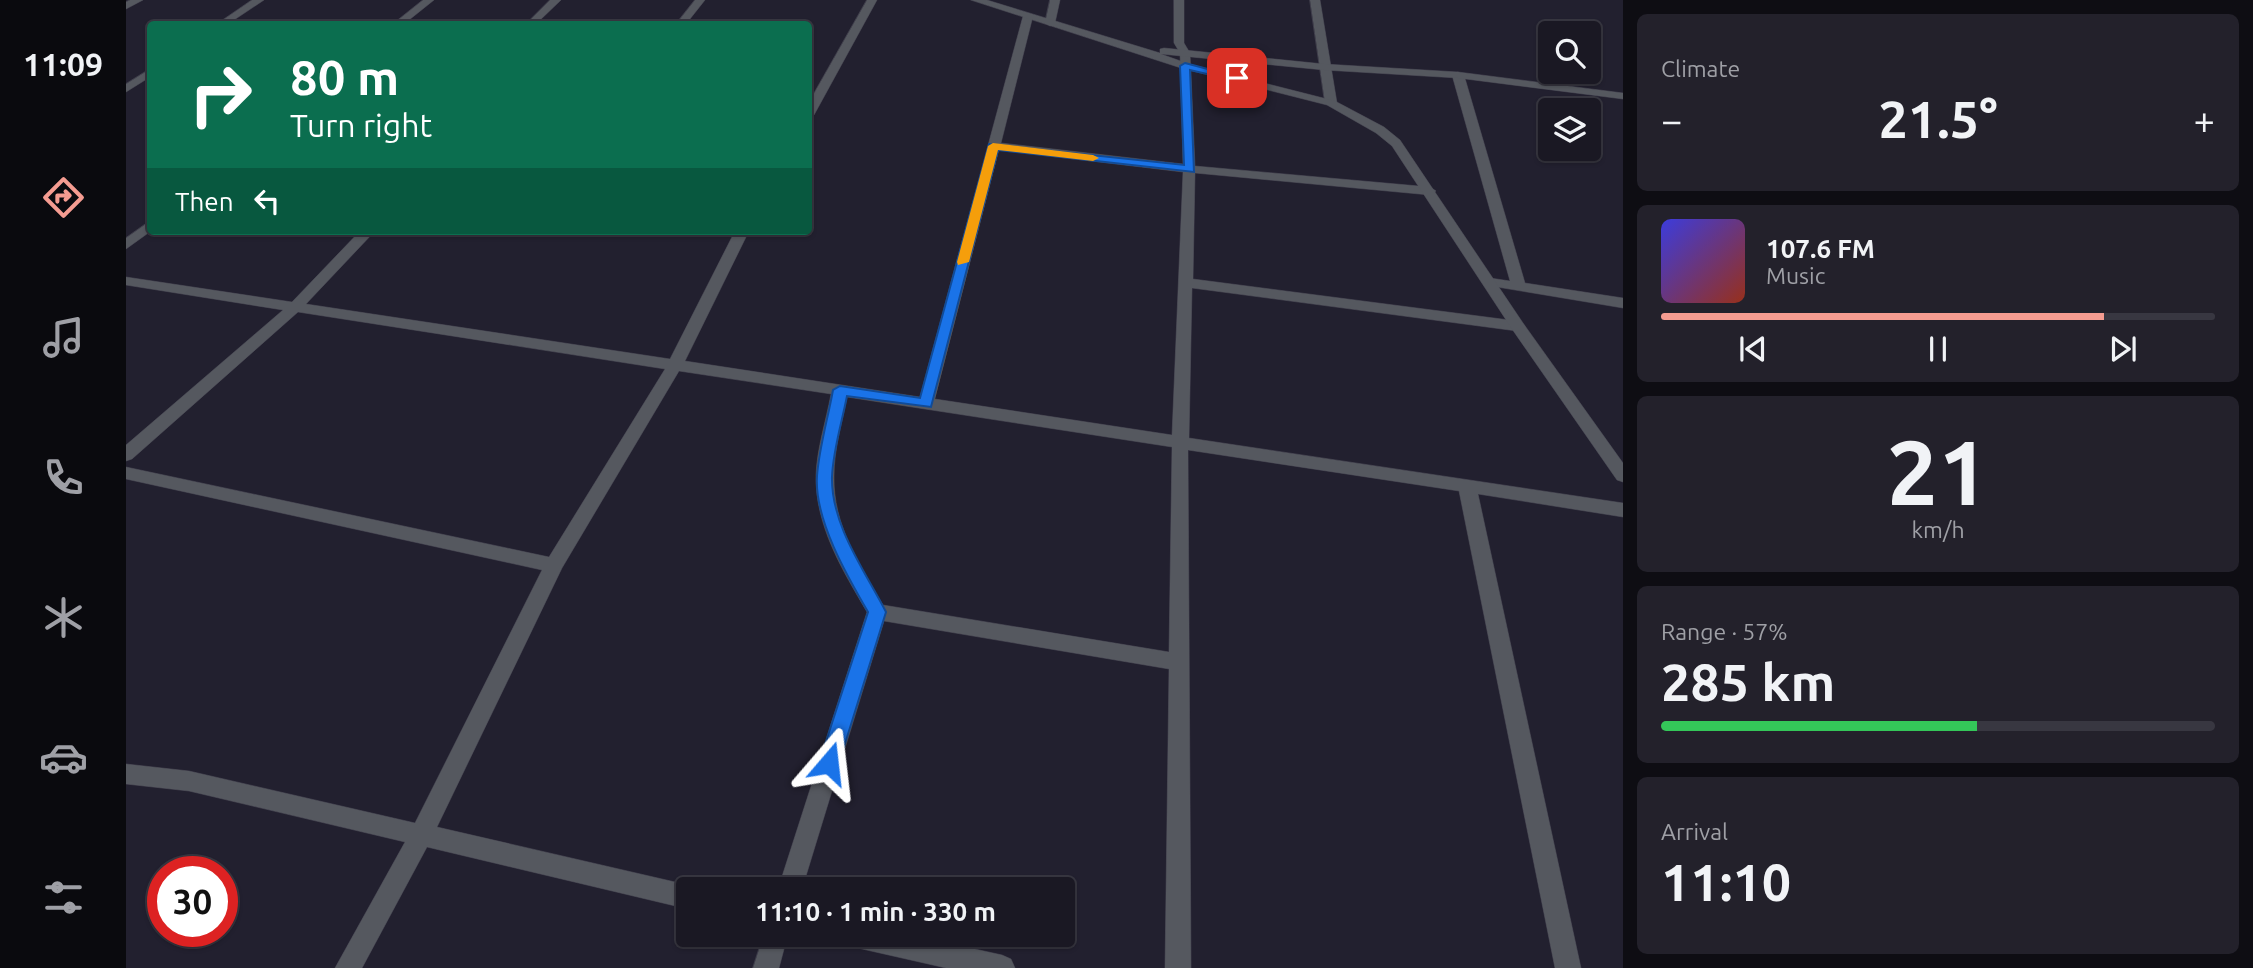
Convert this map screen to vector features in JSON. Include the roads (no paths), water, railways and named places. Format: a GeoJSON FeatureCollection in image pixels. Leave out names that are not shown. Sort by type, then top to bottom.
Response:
{"type":"FeatureCollection","features":[{"type":"Feature","properties":{"kind":"street"},"geometry":{"type":"LineString","coordinates":[[126,6],[138,0]]}},
{"type":"Feature","properties":{"kind":"street"},"geometry":{"type":"LineString","coordinates":[[227,21],[259,0]]}},
{"type":"Feature","properties":{"kind":"street"},"geometry":{"type":"LineString","coordinates":[[402,21],[429,0]]}},
{"type":"Feature","properties":{"kind":"street"},"geometry":{"type":"LineString","coordinates":[[534,21],[556,0]]}},
{"type":"Feature","properties":{"kind":"street"},"geometry":{"type":"LineString","coordinates":[[683,21],[700,0]]}},
{"type":"Feature","properties":{"kind":"street"},"geometry":{"type":"LineString","coordinates":[[812,108],[872,0]]}},
{"type":"Feature","properties":{"kind":"street"},"geometry":{"type":"LineString","coordinates":[[976,0],[1331,103],[1380,130],[1396,143],[1430,191],[1517,326],[1623,476]]}},
{"type":"Feature","properties":{"kind":"street"},"geometry":{"type":"LineString","coordinates":[[1050,23],[1055,0]]}},
{"type":"Feature","properties":{"kind":"street"},"geometry":{"type":"LineString","coordinates":[[1178,968],[1180,442],[1189,169],[1185,60],[1179,43],[1179,0]]}},
{"type":"Feature","properties":{"kind":"street"},"geometry":{"type":"LineString","coordinates":[[1315,0],[1331,103]]}},
{"type":"Feature","properties":{"kind":"street"},"geometry":{"type":"LineString","coordinates":[[926,404],[1028,16]]}},
{"type":"Feature","properties":{"kind":"street"},"geometry":{"type":"LineString","coordinates":[[1185,60],[1458,75],[1623,96]]}},
{"type":"Feature","properties":{"kind":"street"},"geometry":{"type":"LineString","coordinates":[[1458,75],[1519,287]]}},
{"type":"Feature","properties":{"kind":"street"},"geometry":{"type":"LineString","coordinates":[[126,89],[145,81]]}},
{"type":"Feature","properties":{"kind":"street"},"geometry":{"type":"LineString","coordinates":[[993,146],[1189,169],[1430,191]]}},
{"type":"Feature","properties":{"kind":"street"},"geometry":{"type":"LineString","coordinates":[[126,245],[147,228]]}},
{"type":"Feature","properties":{"kind":"street"},"geometry":{"type":"LineString","coordinates":[[126,455],[295,307],[364,235]]}},
{"type":"Feature","properties":{"kind":"street"},"geometry":{"type":"LineString","coordinates":[[348,968],[422,833],[554,565],[675,365],[740,235]]}},
{"type":"Feature","properties":{"kind":"street"},"geometry":{"type":"LineString","coordinates":[[126,281],[1623,510]]}},
{"type":"Feature","properties":{"kind":"street"},"geometry":{"type":"LineString","coordinates":[[1490,282],[1623,303]]}},
{"type":"Feature","properties":{"kind":"street"},"geometry":{"type":"LineString","coordinates":[[1186,283],[1517,326]]}},
{"type":"Feature","properties":{"kind":"street"},"geometry":{"type":"LineString","coordinates":[[794,877],[877,612],[852,569],[827,503],[824,477],[840,390]]}},
{"type":"Feature","properties":{"kind":"street"},"geometry":{"type":"LineString","coordinates":[[126,473],[554,565]]}},
{"type":"Feature","properties":{"kind":"street"},"geometry":{"type":"LineString","coordinates":[[1466,486],[1568,968]]}},
{"type":"Feature","properties":{"kind":"street"},"geometry":{"type":"LineString","coordinates":[[877,612],[1178,662]]}},
{"type":"Feature","properties":{"kind":"street"},"geometry":{"type":"LineString","coordinates":[[126,774],[189,781],[676,894]]}},
{"type":"Feature","properties":{"kind":"street"},"geometry":{"type":"LineString","coordinates":[[766,968],[772,947]]}},
{"type":"Feature","properties":{"kind":"street"},"geometry":{"type":"LineString","coordinates":[[908,947],[1002,968]]}}]}
